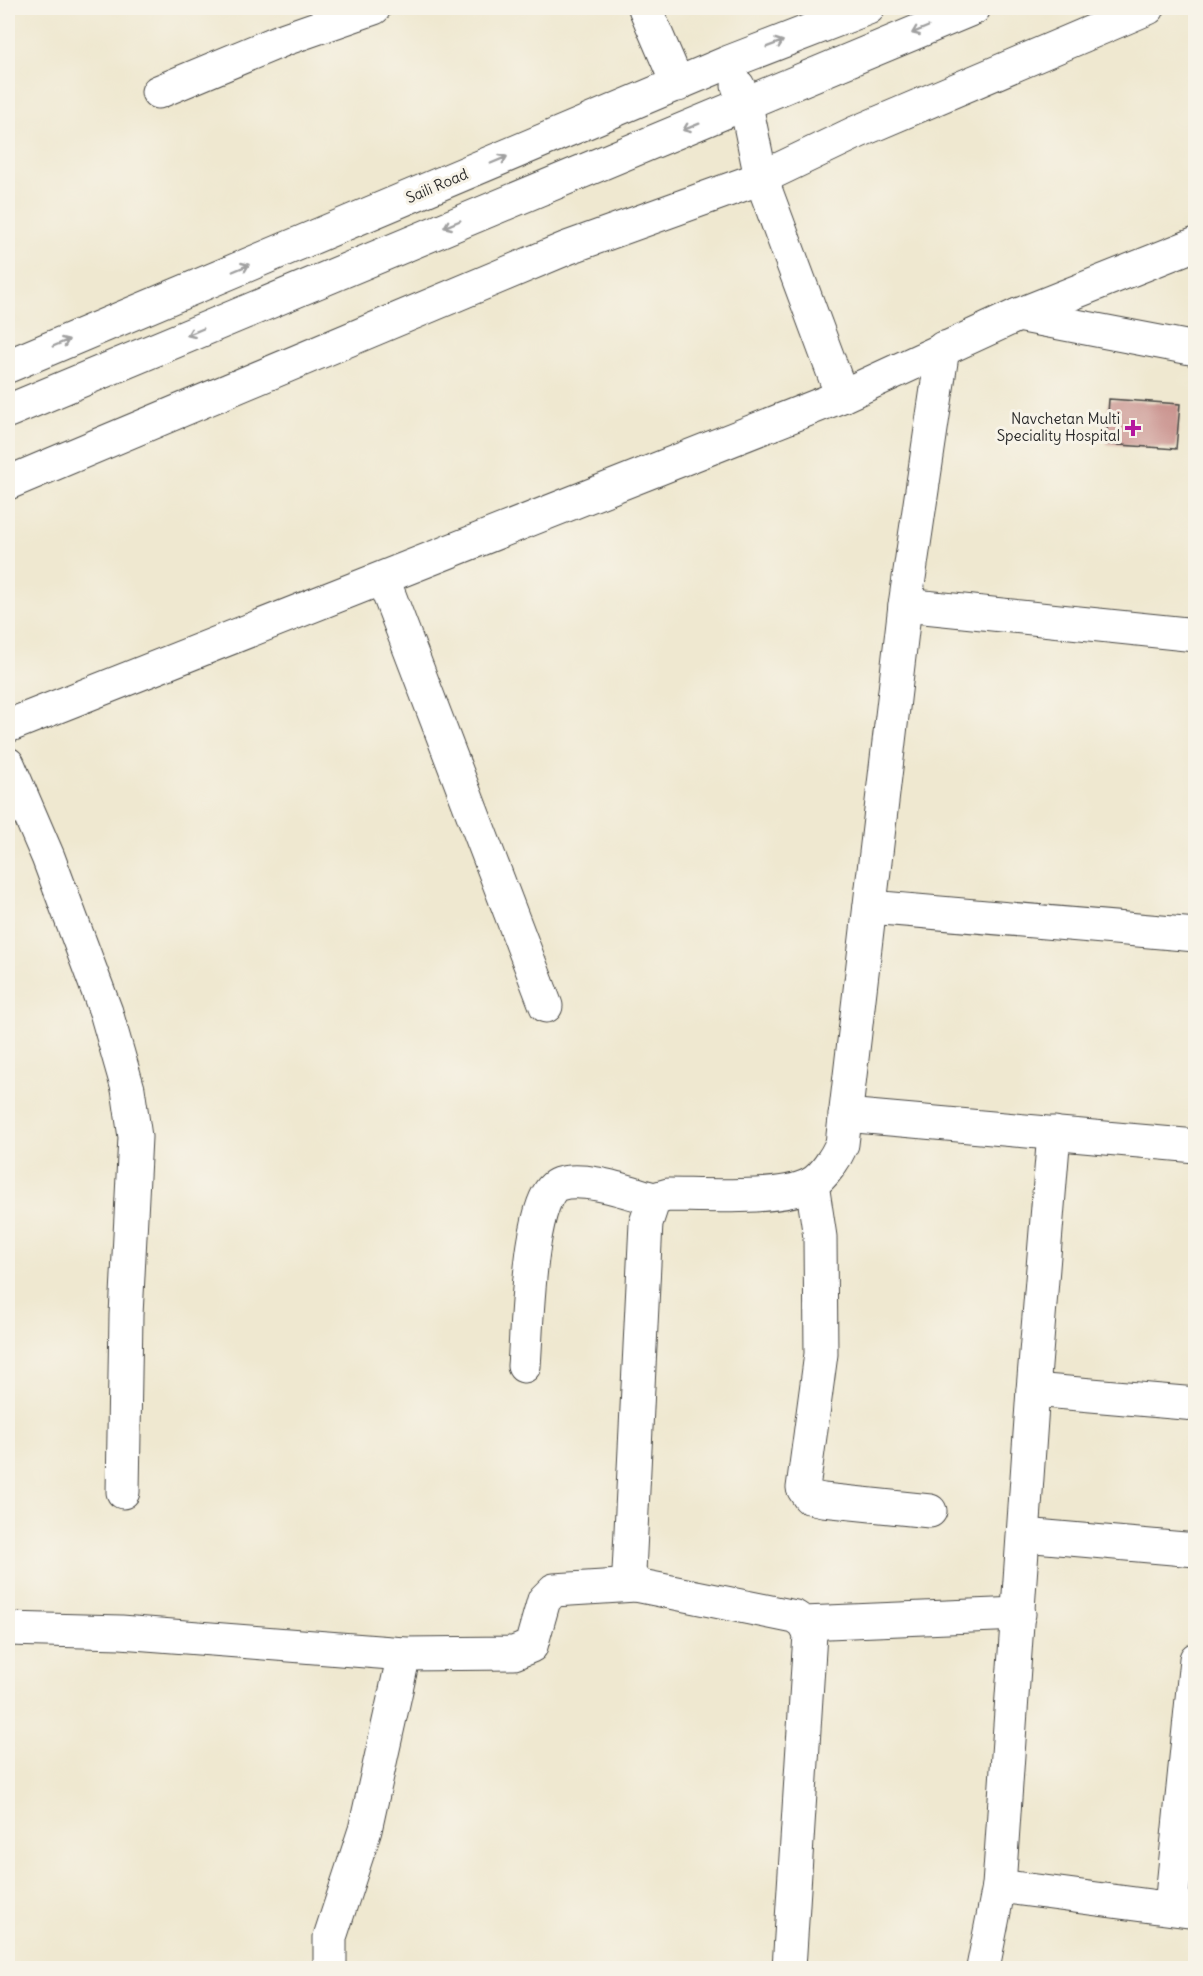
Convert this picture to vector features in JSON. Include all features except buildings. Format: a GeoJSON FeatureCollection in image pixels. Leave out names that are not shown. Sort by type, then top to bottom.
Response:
{"type":"FeatureCollection","features":[{"type":"Feature","properties":{"kind":"street"},"geometry":{"type":"LineString","coordinates":[[158,92],[285,39],[374,8]]}},
{"type":"Feature","properties":{"kind":"street"},"geometry":{"type":"LineString","coordinates":[[645,8],[678,85]]}},
{"type":"Feature","properties":{"kind":"street"},"geometry":{"type":"LineString","coordinates":[[8,411],[974,8]]}},
{"type":"Feature","properties":{"kind":"street"},"geometry":{"type":"LineString","coordinates":[[8,483],[567,248],[761,178],[857,132],[1148,8]]}},
{"type":"Feature","properties":{"kind":"street","name":"Saili Road"},"geometry":{"type":"LineString","coordinates":[[8,366],[848,12]]}},
{"type":"Feature","properties":{"kind":"street"},"geometry":{"type":"LineString","coordinates":[[729,62],[746,105],[761,178],[842,396]]}},
{"type":"Feature","properties":{"kind":"street"},"geometry":{"type":"LineString","coordinates":[[8,726],[842,396],[1018,315],[1196,244]]}},
{"type":"Feature","properties":{"kind":"street"},"geometry":{"type":"LineString","coordinates":[[1018,315],[1196,350]]}},
{"type":"Feature","properties":{"kind":"street"},"geometry":{"type":"LineString","coordinates":[[524,1366],[532,1254],[539,1213],[548,1191],[558,1185],[575,1182],[615,1188],[654,1199],[668,1196],[767,1194],[812,1184],[836,1156],[842,1144],[905,606],[943,348]]}},
{"type":"Feature","properties":{"kind":"street"},"geometry":{"type":"LineString","coordinates":[[383,579],[546,1006]]}},
{"type":"Feature","properties":{"kind":"street"},"geometry":{"type":"LineString","coordinates":[[905,606],[1196,635]]}},
{"type":"Feature","properties":{"kind":"street"},"geometry":{"type":"LineString","coordinates":[[8,764],[48,857],[102,1001],[128,1089],[135,1137],[126,1315],[123,1492]]}},
{"type":"Feature","properties":{"kind":"street"},"geometry":{"type":"LineString","coordinates":[[870,906],[1196,935]]}},
{"type":"Feature","properties":{"kind":"street"},"geometry":{"type":"LineString","coordinates":[[845,1115],[1196,1146]]}},
{"type":"Feature","properties":{"kind":"street"},"geometry":{"type":"LineString","coordinates":[[984,1968],[999,1886],[1033,1390],[1054,1133]]}},
{"type":"Feature","properties":{"kind":"street"},"geometry":{"type":"LineString","coordinates":[[812,1184],[820,1237],[821,1354],[802,1488],[809,1497],[822,1500],[930,1511]]}},
{"type":"Feature","properties":{"kind":"street"},"geometry":{"type":"LineString","coordinates":[[636,1585],[629,1572],[646,1223],[654,1199]]}},
{"type":"Feature","properties":{"kind":"street"},"geometry":{"type":"LineString","coordinates":[[1033,1390],[1196,1404]]}},
{"type":"Feature","properties":{"kind":"street"},"geometry":{"type":"LineString","coordinates":[[1024,1535],[1196,1550]]}},
{"type":"Feature","properties":{"kind":"street"},"geometry":{"type":"LineString","coordinates":[[8,1629],[121,1632],[404,1654],[525,1650],[531,1646],[544,1600],[554,1590],[636,1585],[795,1617],[804,1623],[810,1634],[789,1968]]}},
{"type":"Feature","properties":{"kind":"street"},"geometry":{"type":"LineString","coordinates":[[804,1623],[1019,1614]]}},
{"type":"Feature","properties":{"kind":"street"},"geometry":{"type":"LineString","coordinates":[[330,1968],[330,1937],[365,1830],[404,1654]]}},
{"type":"Feature","properties":{"kind":"street"},"geometry":{"type":"LineString","coordinates":[[999,1886],[1183,1909],[1196,1659]]}},
{"type":"Feature","properties":{"kind":"place","name":"Navchetan Multi Speciality Hospital"},"geometry":{"type":"Point","coordinates":[1133,428]}}]}
